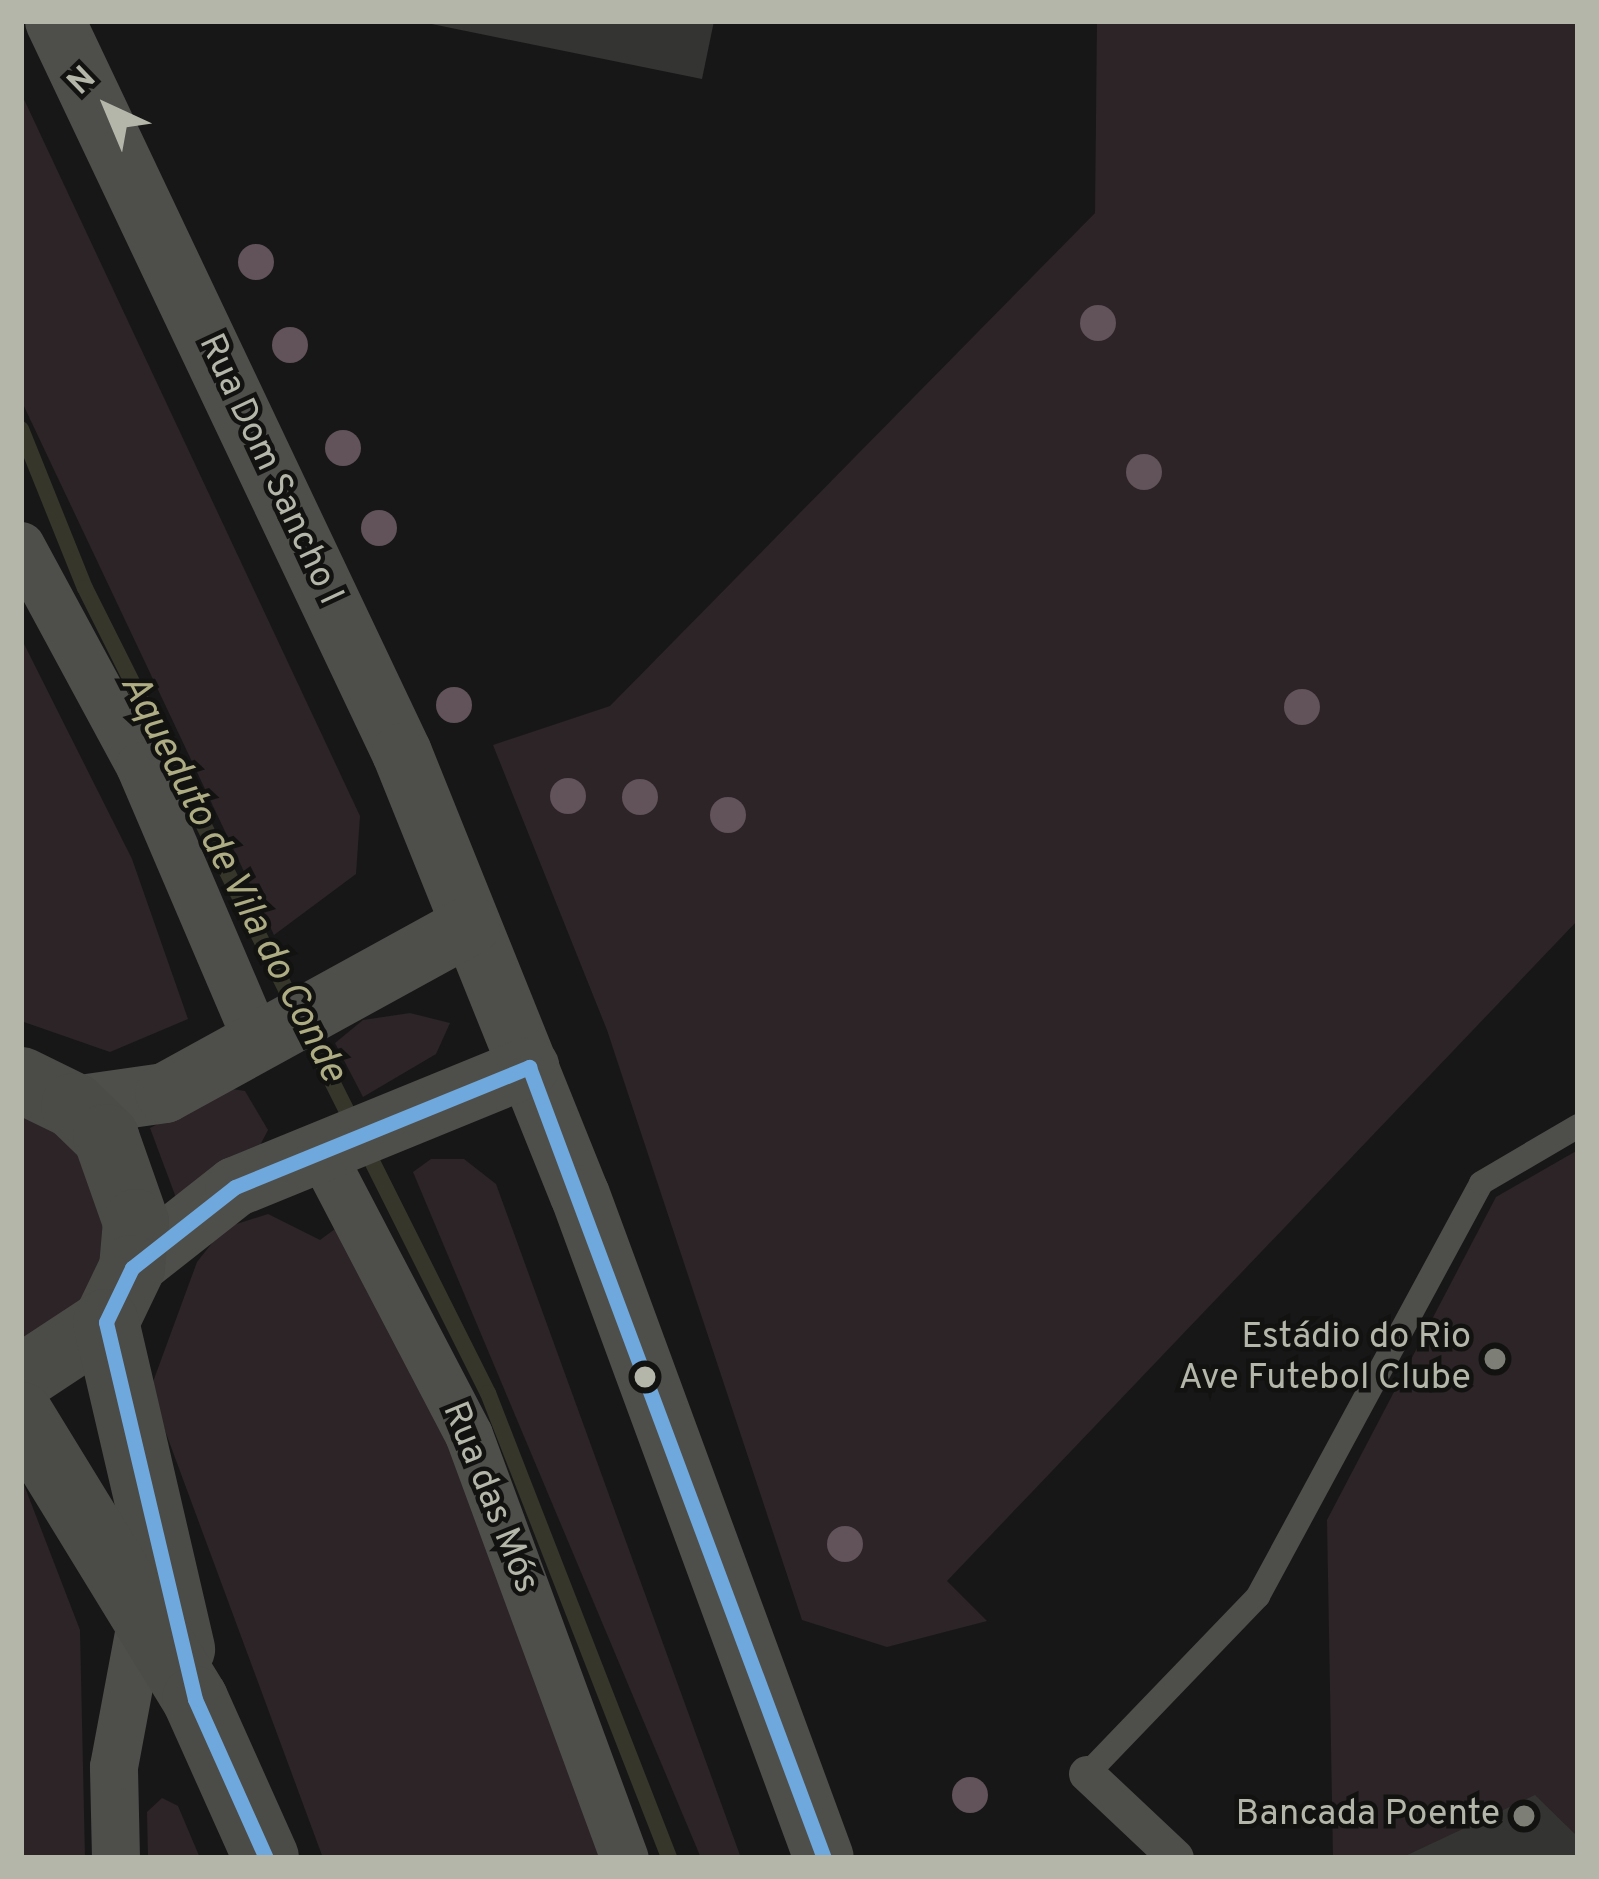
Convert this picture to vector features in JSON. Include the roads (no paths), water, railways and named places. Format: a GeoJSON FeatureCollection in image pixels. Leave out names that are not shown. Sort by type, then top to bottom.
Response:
{"type":"FeatureCollection","features":[{"type":"Feature","properties":{"kind":"main road"},"geometry":{"type":"LineString","coordinates":[[47,1093],[127,1178],[119,1295],[195,1699]]}},
{"type":"Feature","properties":{"kind":"main road"},"geometry":{"type":"LineString","coordinates":[[21,1378],[77,1352],[119,1295]]}},
{"type":"Feature","properties":{"kind":"main road"},"geometry":{"type":"LineString","coordinates":[[21,1415],[195,1699],[266,1858]]}},
{"type":"Feature","properties":{"kind":"street","name":"Rua Dom Sancho I"},"geometry":{"type":"LineString","coordinates":[[55,21],[402,753],[529,1067],[824,1858]]}},
{"type":"Feature","properties":{"kind":"street"},"geometry":{"type":"LineString","coordinates":[[21,546],[140,766],[258,1042]]}},
{"type":"Feature","properties":{"kind":"street"},"geometry":{"type":"LineString","coordinates":[[47,1093],[164,1093],[470,925]]}},
{"type":"Feature","properties":{"kind":"street"},"geometry":{"type":"LineString","coordinates":[[119,1295],[235,1187],[529,1067]]}},
{"type":"Feature","properties":{"kind":"street","name":"Rua das Mós"},"geometry":{"type":"LineString","coordinates":[[321,1152],[469,1435],[625,1858]]}},
{"type":"Feature","properties":{"kind":"street"},"geometry":{"type":"LineString","coordinates":[[116,1858],[114,1767],[142,1618]]}},
{"type":"Feature","properties":{"kind":"street"},"geometry":{"type":"LineString","coordinates":[[1087,1774],[1176,1858]]}},
{"type":"Feature","properties":{"kind":"lane"},"geometry":{"type":"LineString","coordinates":[[1087,1774],[1258,1597],[1481,1183],[1578,1126]]}},
{"type":"Feature","properties":{"kind":"waterway","name":"Aqueduto de Vila do Conde"},"geometry":{"type":"LineString","coordinates":[[21,429],[85,588],[488,1393],[669,1858]]}},
{"type":"Feature","properties":{"kind":"place","name":"Estádio do Rio Ave Futebol Clube"},"geometry":{"type":"Point","coordinates":[1495,1359]}},
{"type":"Feature","properties":{"kind":"place","name":"Bancada Poente"},"geometry":{"type":"Point","coordinates":[1524,1816]}}]}
